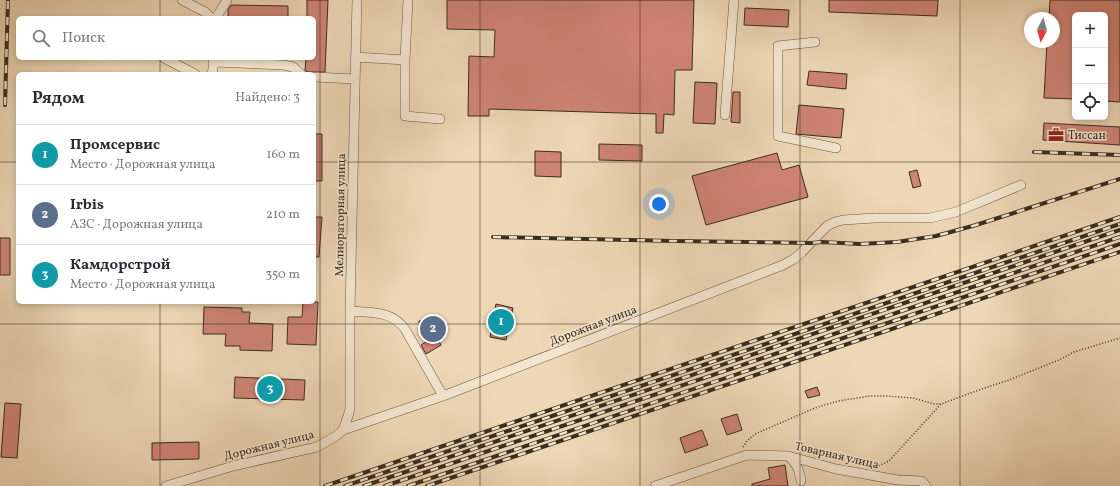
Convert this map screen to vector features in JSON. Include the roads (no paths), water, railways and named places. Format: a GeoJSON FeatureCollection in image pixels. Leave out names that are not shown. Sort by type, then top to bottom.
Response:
{"type":"FeatureCollection","features":[{"type":"Feature","properties":{"kind":"street"},"geometry":{"type":"LineString","coordinates":[[182,0],[205,12],[209,16]]}},
{"type":"Feature","properties":{"kind":"street"},"geometry":{"type":"LineString","coordinates":[[217,16],[227,0]]}},
{"type":"Feature","properties":{"kind":"street","name":"Мелиораторная улица"},"geometry":{"type":"LineString","coordinates":[[343,430],[350,409],[350,311],[357,0]]}},
{"type":"Feature","properties":{"kind":"street"},"geometry":{"type":"LineString","coordinates":[[408,0],[405,60],[405,116],[440,119]]}},
{"type":"Feature","properties":{"kind":"street"},"geometry":{"type":"LineString","coordinates":[[725,115],[734,0]]}},
{"type":"Feature","properties":{"kind":"street"},"geometry":{"type":"LineString","coordinates":[[815,42],[778,46],[778,136],[836,148]]}},
{"type":"Feature","properties":{"kind":"street"},"geometry":{"type":"LineString","coordinates":[[355,57],[405,60]]}},
{"type":"Feature","properties":{"kind":"street"},"geometry":{"type":"LineString","coordinates":[[168,60],[191,72]]}},
{"type":"Feature","properties":{"kind":"street"},"geometry":{"type":"LineString","coordinates":[[212,72],[214,60],[284,65],[293,67],[299,72]]}},
{"type":"Feature","properties":{"kind":"street"},"geometry":{"type":"LineString","coordinates":[[316,77],[355,79]]}},
{"type":"Feature","properties":{"kind":"street","name":"Дорожная улица"},"geometry":{"type":"LineString","coordinates":[[166,486],[233,466],[317,447],[343,430],[443,396],[783,265],[794,259],[827,226],[835,222],[875,218],[930,218],[956,212],[1021,185]]}},
{"type":"Feature","properties":{"kind":"street"},"geometry":{"type":"LineString","coordinates":[[350,311],[386,315],[397,320],[405,329],[443,396]]}},
{"type":"Feature","properties":{"kind":"street","name":"Товарная улица"},"geometry":{"type":"LineString","coordinates":[[655,486],[747,455],[788,456],[836,469],[898,480],[922,481],[926,486]]}},
{"type":"Feature","properties":{"kind":"street"},"geometry":{"type":"LineString","coordinates":[[788,456],[796,464],[800,472],[801,481]]}},
{"type":"Feature","properties":{"kind":"railway"},"geometry":{"type":"LineString","coordinates":[[5,105],[8,0]]}},
{"type":"Feature","properties":{"kind":"railway"},"geometry":{"type":"LineString","coordinates":[[1034,152],[1120,155]]}},
{"type":"Feature","properties":{"kind":"railway"},"geometry":{"type":"LineString","coordinates":[[493,237],[674,241],[822,242],[860,244],[897,242],[936,236],[976,225],[1120,179]]}},
{"type":"Feature","properties":{"kind":"railway"},"geometry":{"type":"LineString","coordinates":[[325,486],[1120,217]]}},
{"type":"Feature","properties":{"kind":"railway"},"geometry":{"type":"LineString","coordinates":[[345,486],[1120,224]]}},
{"type":"Feature","properties":{"kind":"railway"},"geometry":{"type":"LineString","coordinates":[[364,486],[1120,230]]}},
{"type":"Feature","properties":{"kind":"railway"},"geometry":{"type":"LineString","coordinates":[[385,486],[1120,237]]}},
{"type":"Feature","properties":{"kind":"railway"},"geometry":{"type":"LineString","coordinates":[[408,486],[1120,244]]}},
{"type":"Feature","properties":{"kind":"railway"},"geometry":{"type":"LineString","coordinates":[[427,486],[1120,252]]}},
{"type":"Feature","properties":{"kind":"place","name":"Тиссан"},"geometry":{"type":"Point","coordinates":[1056,135]}},
{"type":"Feature","properties":{"kind":"place","name":"Промсервис"},"geometry":{"type":"Point","coordinates":[501,322]}},
{"type":"Feature","properties":{"kind":"place","name":"Irbis"},"geometry":{"type":"Point","coordinates":[433,329]}},
{"type":"Feature","properties":{"kind":"place","name":"Камдорстрой"},"geometry":{"type":"Point","coordinates":[270,389]}}]}
